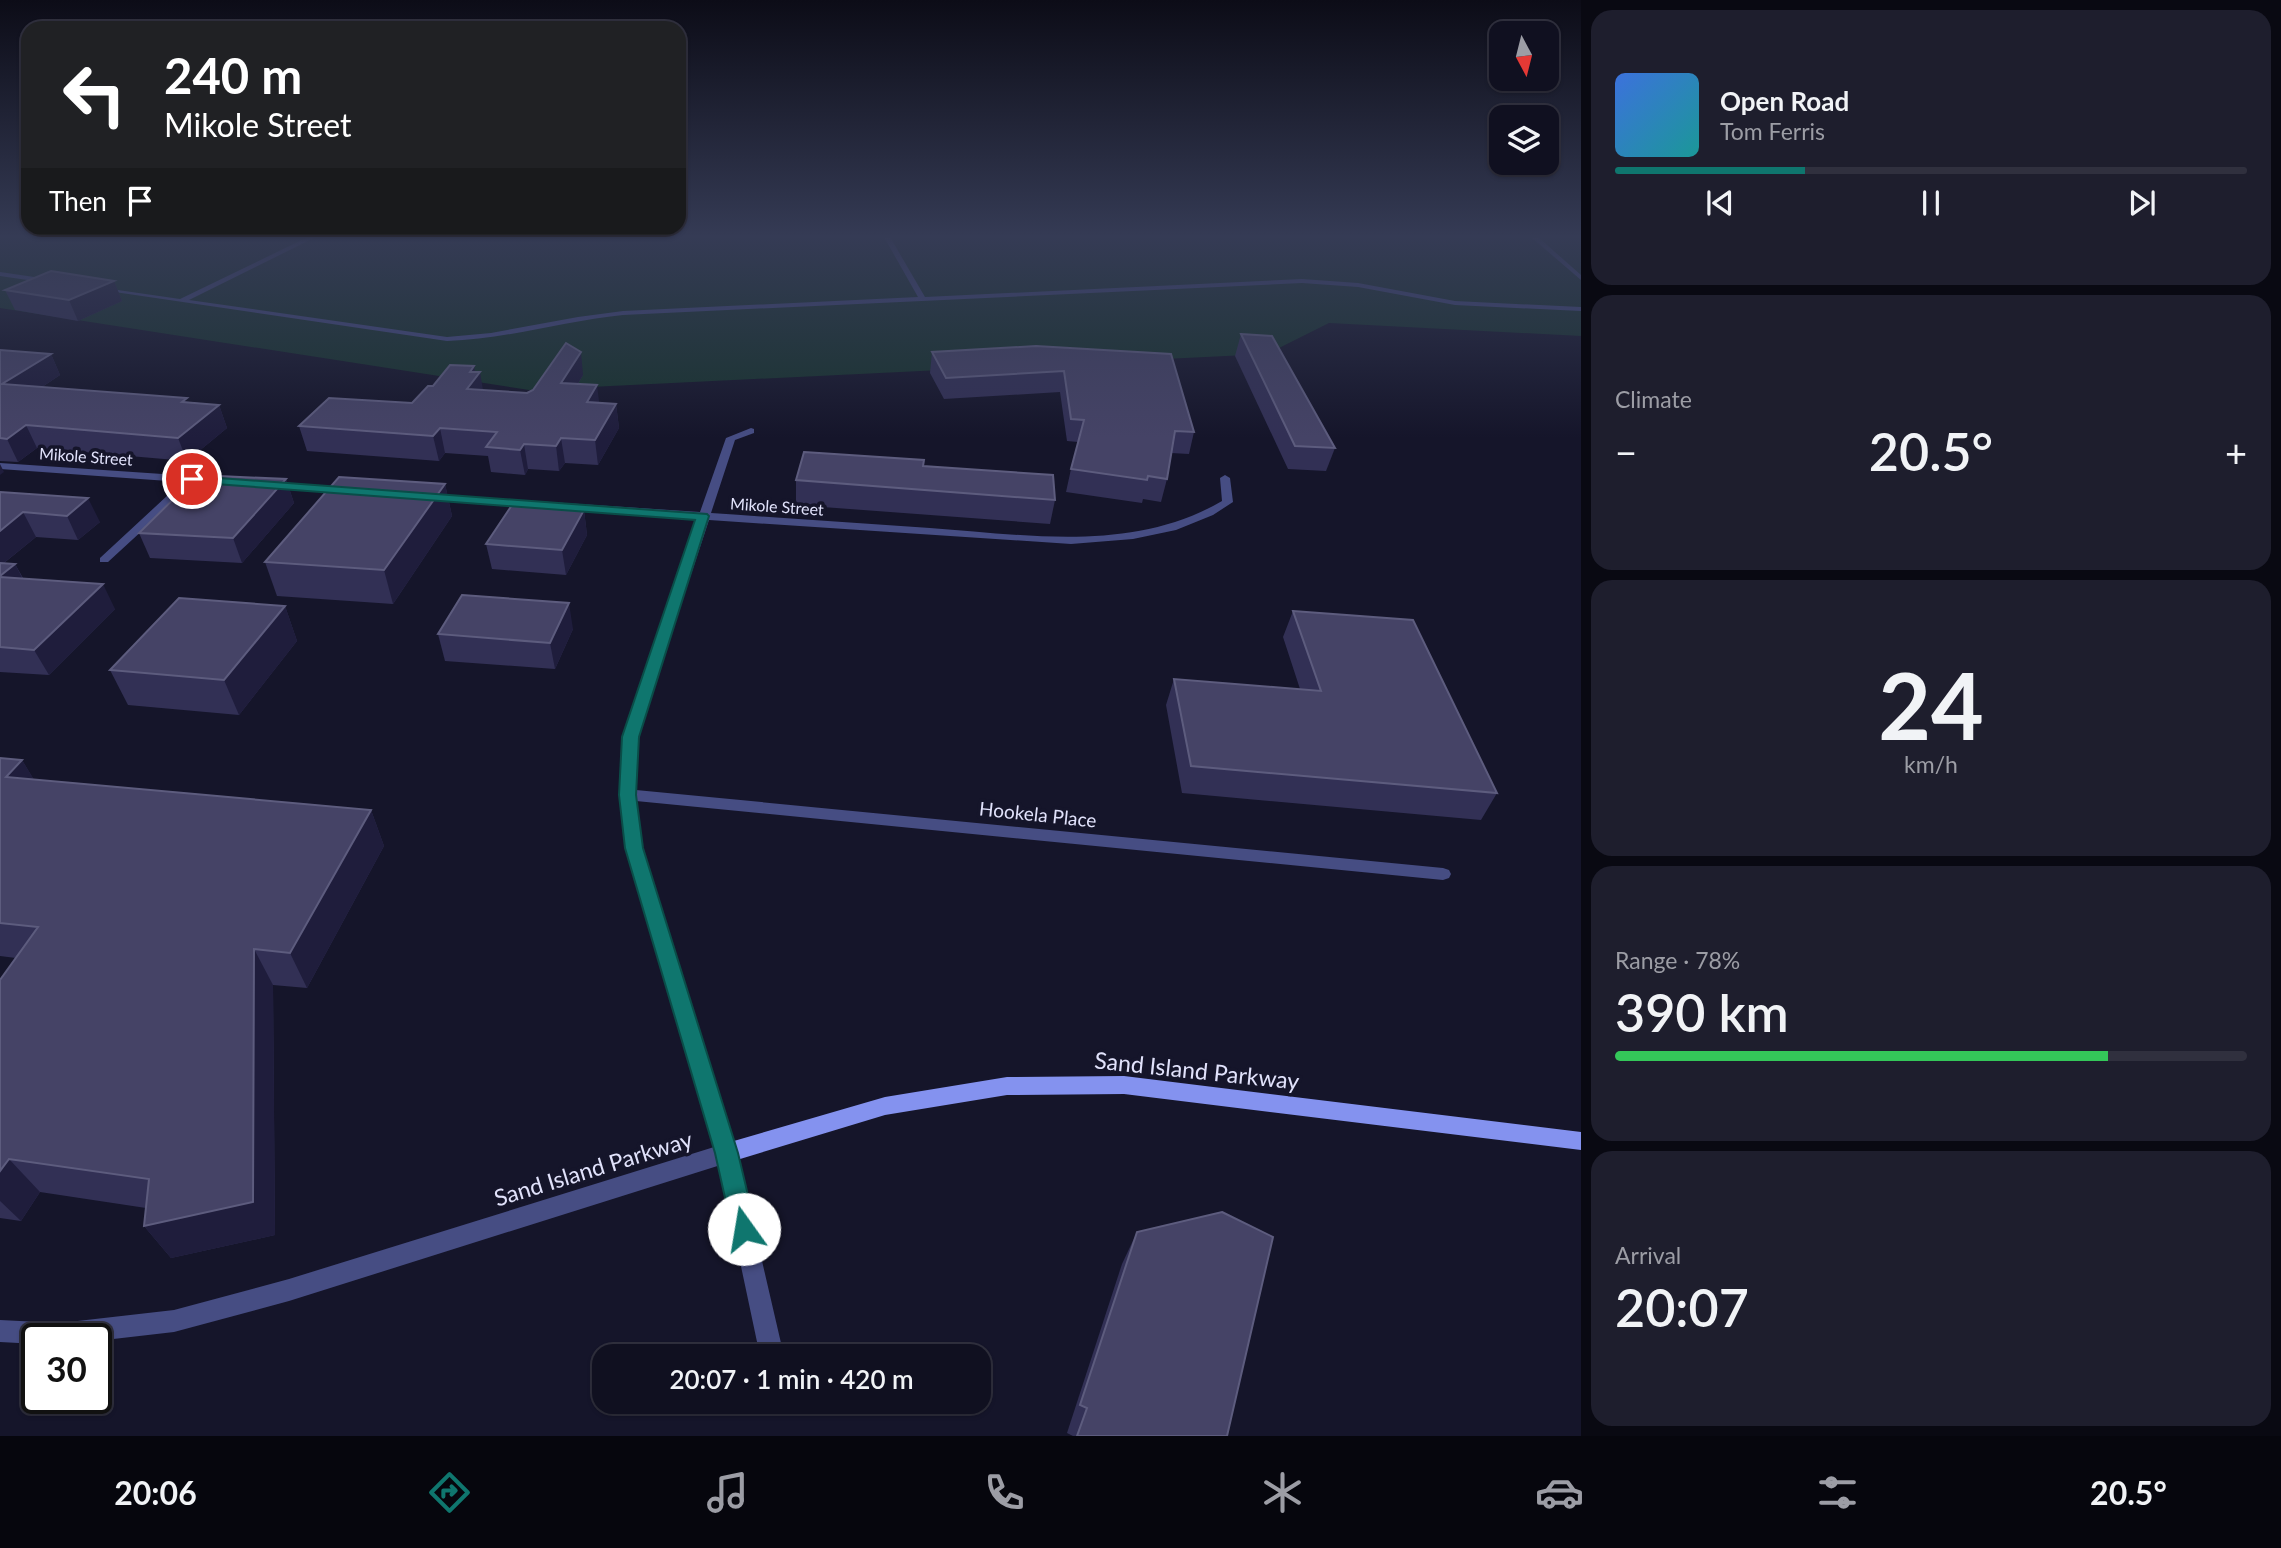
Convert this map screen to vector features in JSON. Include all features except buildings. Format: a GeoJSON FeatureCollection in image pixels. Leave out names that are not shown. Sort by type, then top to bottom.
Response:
{"type":"FeatureCollection","features":[{"type":"Feature","properties":{"kind":"main road","name":"Sand Island Parkway"},"geometry":{"type":"LineString","coordinates":[[727,1153],[885,1106],[1007,1086],[1124,1085],[1581,1141]]}},
{"type":"Feature","properties":{"kind":"street"},"geometry":{"type":"LineString","coordinates":[[751,431],[732,438],[703,516],[631,737],[628,795],[634,848],[727,1153],[769,1344]]}},
{"type":"Feature","properties":{"kind":"street","name":"Mikole Street"},"geometry":{"type":"LineString","coordinates":[[0,466],[220,481]]}},
{"type":"Feature","properties":{"kind":"street","name":"Mikole Street"},"geometry":{"type":"LineString","coordinates":[[413,495],[1071,541],[1129,538],[1171,530],[1207,516],[1228,502],[1226,478]]}},
{"type":"Feature","properties":{"kind":"street"},"geometry":{"type":"LineString","coordinates":[[104,560],[192,479]]}},
{"type":"Feature","properties":{"kind":"street"},"geometry":{"type":"LineString","coordinates":[[261,484],[358,491]]}},
{"type":"Feature","properties":{"kind":"street","name":"Hookela Place"},"geometry":{"type":"LineString","coordinates":[[628,795],[1443,874]]}},
{"type":"Feature","properties":{"kind":"street","name":"Sand Island Parkway"},"geometry":{"type":"LineString","coordinates":[[0,1331],[60,1334],[174,1321],[289,1290],[727,1153]]}},
{"type":"Feature","properties":{"kind":"lane"},"geometry":{"type":"LineString","coordinates":[[195,304],[447,340],[485,337],[562,320],[608,314],[833,304]]}},
{"type":"Feature","properties":{"kind":"lane"},"geometry":{"type":"LineString","coordinates":[[1476,304],[1581,309]]}},
{"type":"Feature","properties":{"kind":"green space"},"geometry":{"type":"Polygon","coordinates":[[[0,304],[1581,304],[1581,336],[1329,323],[1267,354],[529,390],[0,308],[0,304]]]}},
{"type":"Feature","properties":{"kind":"route"},"geometry":{"type":"LineString","coordinates":[[192,479],[703,516],[631,737],[628,795],[634,848],[727,1153],[744,1229]]}}]}
